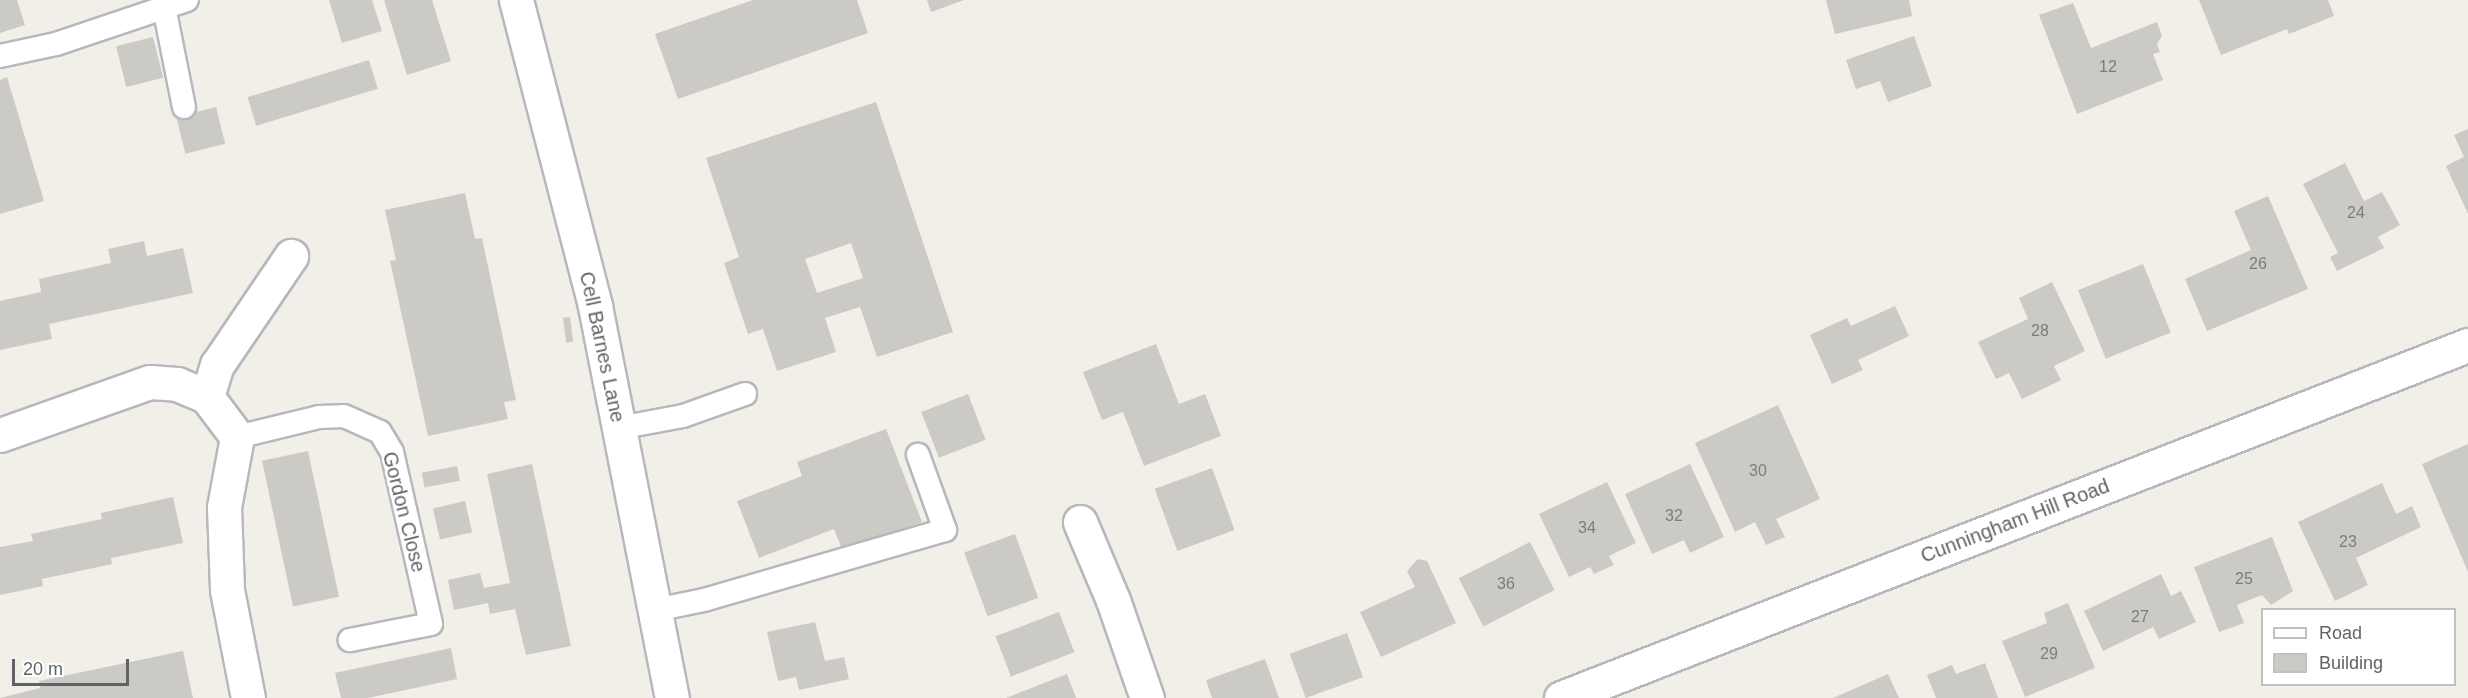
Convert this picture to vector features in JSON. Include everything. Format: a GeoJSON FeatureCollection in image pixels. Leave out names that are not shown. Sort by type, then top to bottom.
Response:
{"type":"FeatureCollection","features":[{"type":"Feature","properties":{"kind":"street","name":"Cell Barnes Lane"},"geometry":{"type":"LineString","coordinates":[[516,0],[568,189],[619,428],[672,698]]}},
{"type":"Feature","properties":{"kind":"street"},"geometry":{"type":"LineString","coordinates":[[207,397],[217,364],[291,256]]}},
{"type":"Feature","properties":{"kind":"street","name":"Cunningham Hill Road"},"geometry":{"type":"LineString","coordinates":[[1562,698],[2468,345]]}},
{"type":"Feature","properties":{"kind":"street"},"geometry":{"type":"LineString","coordinates":[[0,435],[150,382],[177,384],[207,397],[237,437],[224,507],[227,590],[248,698]]}},
{"type":"Feature","properties":{"kind":"street"},"geometry":{"type":"LineString","coordinates":[[1080,522],[1113,600],[1147,698]]}},
{"type":"Feature","properties":{"kind":"lane"},"geometry":{"type":"LineString","coordinates":[[0,56],[56,44],[187,0]]}},
{"type":"Feature","properties":{"kind":"lane"},"geometry":{"type":"LineString","coordinates":[[164,7],[184,107]]}},
{"type":"Feature","properties":{"kind":"lane"},"geometry":{"type":"LineString","coordinates":[[619,428],[683,416],[745,394]]}},
{"type":"Feature","properties":{"kind":"lane","name":"Gordon Close"},"geometry":{"type":"LineString","coordinates":[[237,437],[319,417],[345,416],[380,432],[392,452],[431,624],[350,640]]}},
{"type":"Feature","properties":{"kind":"lane"},"geometry":{"type":"LineString","coordinates":[[655,610],[704,600],[945,530],[918,455]]}},
{"type":"Feature","properties":{"kind":"building"},"geometry":{"type":"Polygon","coordinates":[[[0,0],[17,0],[25,25],[0,33],[0,0]]]}},
{"type":"Feature","properties":{"kind":"building"},"geometry":{"type":"Polygon","coordinates":[[[329,0],[372,0],[382,31],[342,43],[329,0]]]}},
{"type":"Feature","properties":{"kind":"building"},"geometry":{"type":"Polygon","coordinates":[[[384,0],[432,0],[451,61],[407,75],[384,0]]]}},
{"type":"Feature","properties":{"kind":"building"},"geometry":{"type":"Polygon","coordinates":[[[753,0],[857,0],[868,33],[678,99],[655,34],[753,0]]]}},
{"type":"Feature","properties":{"kind":"building"},"geometry":{"type":"Polygon","coordinates":[[[927,0],[964,0],[931,12],[927,0]]]}},
{"type":"Feature","properties":{"kind":"building"},"geometry":{"type":"Polygon","coordinates":[[[1826,0],[1909,0],[1912,16],[1835,34],[1826,0]]]}},
{"type":"Feature","properties":{"kind":"building"},"geometry":{"type":"Polygon","coordinates":[[[2199,0],[2328,0],[2334,16],[2289,34],[2287,29],[2221,55],[2199,0]]]}},
{"type":"Feature","properties":{"kind":"building"},"geometry":{"type":"Polygon","coordinates":[[[2073,3],[2091,48],[2157,22],[2162,36],[2157,44],[2160,52],[2153,54],[2163,80],[2077,114],[2039,15],[2073,3]]]}},
{"type":"Feature","properties":{"kind":"building"},"geometry":{"type":"Polygon","coordinates":[[[1914,36],[1932,86],[1888,102],[1880,81],[1856,89],[1846,60],[1914,36]]]}},
{"type":"Feature","properties":{"kind":"building"},"geometry":{"type":"Polygon","coordinates":[[[153,37],[163,78],[126,87],[116,46],[153,37]]]}},
{"type":"Feature","properties":{"kind":"building"},"geometry":{"type":"Polygon","coordinates":[[[369,60],[378,89],[256,126],[248,97],[369,60]]]}},
{"type":"Feature","properties":{"kind":"building"},"geometry":{"type":"Polygon","coordinates":[[[7,77],[44,201],[0,214],[0,80],[7,77]]]}},
{"type":"Feature","properties":{"kind":"building"},"geometry":{"type":"Polygon","coordinates":[[[876,102],[953,332],[877,357],[860,307],[825,318],[836,352],[777,371],[763,329],[748,334],[724,263],[739,257],[706,158],[876,102]],[[851,243],[805,259],[817,293],[863,278],[851,243]]]}},
{"type":"Feature","properties":{"kind":"building"},"geometry":{"type":"Polygon","coordinates":[[[216,107],[225,144],[185,154],[176,117],[216,107]]]}},
{"type":"Feature","properties":{"kind":"building"},"geometry":{"type":"Polygon","coordinates":[[[2468,129],[2468,214],[2446,166],[2464,157],[2454,135],[2468,129]]]}},
{"type":"Feature","properties":{"kind":"building"},"geometry":{"type":"Polygon","coordinates":[[[2345,163],[2364,201],[2382,192],[2400,225],[2378,237],[2384,248],[2337,271],[2330,257],[2338,253],[2303,184],[2345,163]]]}},
{"type":"Feature","properties":{"kind":"building"},"geometry":{"type":"Polygon","coordinates":[[[465,193],[475,239],[482,238],[516,400],[504,402],[508,419],[428,436],[390,261],[396,260],[385,210],[465,193]]]}},
{"type":"Feature","properties":{"kind":"building"},"geometry":{"type":"Polygon","coordinates":[[[2268,196],[2308,289],[2207,331],[2185,279],[2251,250],[2234,211],[2268,196]]]}},
{"type":"Feature","properties":{"kind":"building"},"geometry":{"type":"Polygon","coordinates":[[[144,241],[147,256],[183,248],[193,293],[49,324],[52,339],[0,350],[0,301],[41,292],[39,279],[111,263],[108,249],[144,241]]]}},
{"type":"Feature","properties":{"kind":"building"},"geometry":{"type":"Polygon","coordinates":[[[2143,264],[2171,333],[2106,359],[2078,290],[2143,264]]]}},
{"type":"Feature","properties":{"kind":"building"},"geometry":{"type":"Polygon","coordinates":[[[2052,282],[2085,351],[2054,366],[2061,380],[2022,399],[2009,373],[1996,379],[1978,342],[2028,319],[2019,298],[2052,282]]]}},
{"type":"Feature","properties":{"kind":"building"},"geometry":{"type":"Polygon","coordinates":[[[1895,306],[1909,336],[1858,360],[1863,370],[1832,384],[1810,335],[1847,318],[1851,326],[1895,306]]]}},
{"type":"Feature","properties":{"kind":"building"},"geometry":{"type":"Polygon","coordinates":[[[570,317],[573,342],[566,343],[563,318],[570,317]]]}},
{"type":"Feature","properties":{"kind":"building"},"geometry":{"type":"Polygon","coordinates":[[[1156,344],[1179,404],[1205,394],[1221,436],[1144,466],[1123,412],[1102,420],[1083,372],[1156,344]]]}},
{"type":"Feature","properties":{"kind":"building"},"geometry":{"type":"Polygon","coordinates":[[[968,394],[986,440],[939,458],[921,412],[968,394]]]}},
{"type":"Feature","properties":{"kind":"building"},"geometry":{"type":"Polygon","coordinates":[[[1778,405],[1820,499],[1776,519],[1785,537],[1766,545],[1755,522],[1735,532],[1695,443],[1778,405]]]}},
{"type":"Feature","properties":{"kind":"building"},"geometry":{"type":"Polygon","coordinates":[[[886,429],[922,522],[843,552],[834,529],[759,558],[737,501],[802,476],[797,462],[886,429]]]}},
{"type":"Feature","properties":{"kind":"building"},"geometry":{"type":"Polygon","coordinates":[[[2468,444],[2468,572],[2422,464],[2468,444]]]}},
{"type":"Feature","properties":{"kind":"building"},"geometry":{"type":"Polygon","coordinates":[[[308,451],[339,597],[293,607],[262,461],[308,451]]]}},
{"type":"Feature","properties":{"kind":"building"},"geometry":{"type":"Polygon","coordinates":[[[532,464],[571,646],[526,655],[515,609],[490,614],[488,603],[454,610],[448,580],[480,573],[484,588],[510,583],[487,474],[532,464]]]}},
{"type":"Feature","properties":{"kind":"building"},"geometry":{"type":"Polygon","coordinates":[[[1690,464],[1724,537],[1690,553],[1684,540],[1652,554],[1625,494],[1690,464]]]}},
{"type":"Feature","properties":{"kind":"building"},"geometry":{"type":"Polygon","coordinates":[[[457,466],[460,481],[425,488],[422,473],[457,466]]]}},
{"type":"Feature","properties":{"kind":"building"},"geometry":{"type":"Polygon","coordinates":[[[1212,468],[1235,530],[1177,551],[1155,489],[1212,468]]]}},
{"type":"Feature","properties":{"kind":"building"},"geometry":{"type":"Polygon","coordinates":[[[1607,482],[1636,543],[1609,556],[1614,565],[1594,574],[1590,567],[1569,577],[1539,514],[1607,482]]]}},
{"type":"Feature","properties":{"kind":"building"},"geometry":{"type":"Polygon","coordinates":[[[2382,483],[2396,514],[2412,506],[2421,527],[2356,558],[2368,585],[2335,601],[2298,522],[2382,483]]]}},
{"type":"Feature","properties":{"kind":"building"},"geometry":{"type":"Polygon","coordinates":[[[173,497],[183,543],[111,558],[112,564],[42,579],[43,586],[0,595],[0,547],[33,541],[31,534],[102,519],[101,513],[173,497]]]}},
{"type":"Feature","properties":{"kind":"building"},"geometry":{"type":"Polygon","coordinates":[[[465,501],[472,532],[440,540],[433,508],[465,501]]]}},
{"type":"Feature","properties":{"kind":"building"},"geometry":{"type":"Polygon","coordinates":[[[1015,534],[1038,598],[988,616],[964,552],[1015,534]]]}},
{"type":"Feature","properties":{"kind":"building"},"geometry":{"type":"Polygon","coordinates":[[[2272,537],[2293,591],[2271,605],[2262,595],[2237,605],[2244,623],[2219,632],[2194,567],[2272,537]]]}},
{"type":"Feature","properties":{"kind":"building"},"geometry":{"type":"Polygon","coordinates":[[[1530,542],[1555,590],[1483,626],[1459,578],[1530,542]]]}},
{"type":"Feature","properties":{"kind":"building"},"geometry":{"type":"Polygon","coordinates":[[[1418,559],[1427,561],[1456,623],[1381,657],[1360,612],[1415,587],[1407,571],[1418,559]]]}},
{"type":"Feature","properties":{"kind":"building"},"geometry":{"type":"Polygon","coordinates":[[[2161,574],[2171,596],[2181,591],[2196,622],[2159,639],[2153,627],[2103,651],[2084,611],[2161,574]]]}},
{"type":"Feature","properties":{"kind":"building"},"geometry":{"type":"Polygon","coordinates":[[[2068,603],[2095,668],[2025,697],[2002,641],[2047,623],[2044,613],[2068,603]]]}},
{"type":"Feature","properties":{"kind":"building"},"geometry":{"type":"Polygon","coordinates":[[[1059,612],[1074,652],[1011,677],[996,636],[1059,612]]]}},
{"type":"Feature","properties":{"kind":"building"},"geometry":{"type":"Polygon","coordinates":[[[815,622],[825,661],[844,657],[849,679],[799,690],[796,677],[778,681],[767,632],[815,622]]]}},
{"type":"Feature","properties":{"kind":"building"},"geometry":{"type":"Polygon","coordinates":[[[1347,633],[1363,677],[1306,698],[1290,654],[1347,633]]]}},
{"type":"Feature","properties":{"kind":"building"},"geometry":{"type":"Polygon","coordinates":[[[451,648],[457,679],[368,698],[341,698],[335,673],[451,648]]]}},
{"type":"Feature","properties":{"kind":"building"},"geometry":{"type":"Polygon","coordinates":[[[183,651],[193,698],[0,698],[40,688],[39,681],[183,651]]]}},
{"type":"Feature","properties":{"kind":"building"},"geometry":{"type":"Polygon","coordinates":[[[1265,659],[1279,698],[1212,698],[1206,680],[1265,659]]]}},
{"type":"Feature","properties":{"kind":"building"},"geometry":{"type":"Polygon","coordinates":[[[1985,663],[1998,698],[1936,698],[1927,675],[1952,665],[1956,674],[1985,663]]]}},
{"type":"Feature","properties":{"kind":"building"},"geometry":{"type":"Polygon","coordinates":[[[1067,674],[1076,698],[1006,698],[1067,674]]]}},
{"type":"Feature","properties":{"kind":"building"},"geometry":{"type":"Polygon","coordinates":[[[1888,674],[1899,698],[1833,698],[1888,674]]]}}]}
